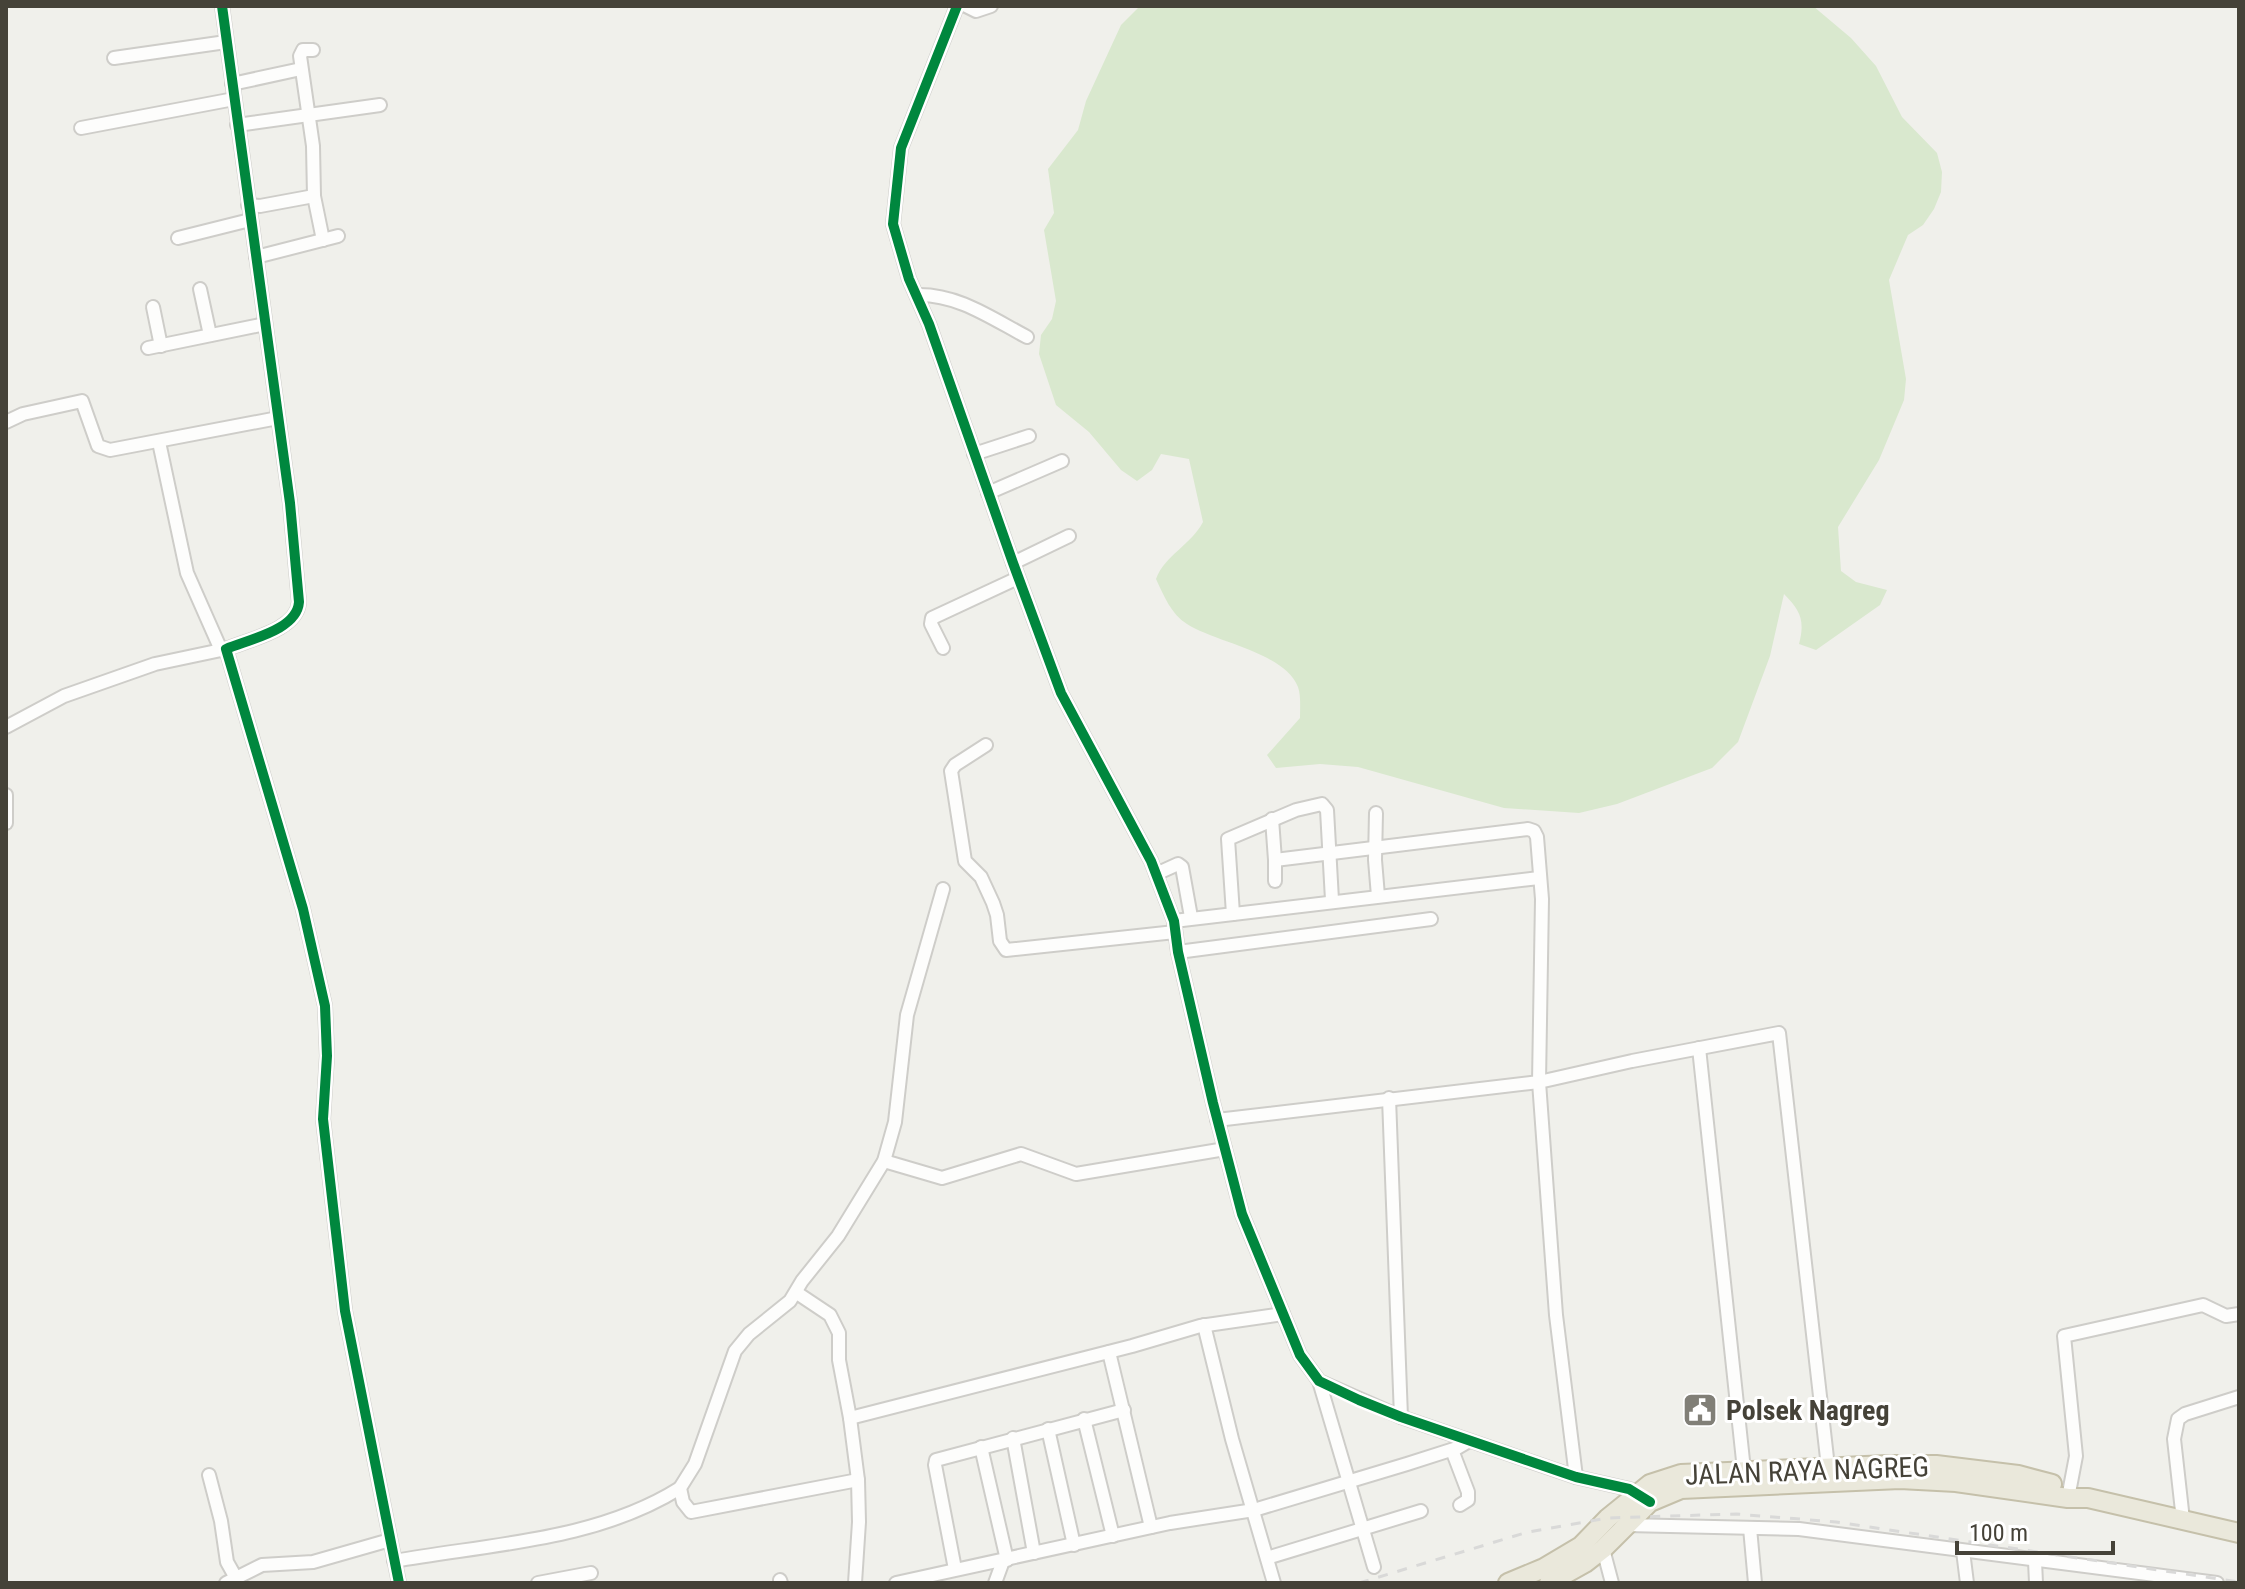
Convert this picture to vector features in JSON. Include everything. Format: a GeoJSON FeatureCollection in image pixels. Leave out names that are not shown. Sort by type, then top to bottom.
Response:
{"type":"FeatureCollection","features":[{"type":"Feature","properties":{"kind":"highway","name":"JALAN RAYA NAGREG"},"geometry":{"type":"LineString","coordinates":[[1549,1583],[1603,1549],[1626,1525],[1650,1484],[1681,1474],[1936,1465],[2018,1475],[2088,1498],[2239,1533]]}},
{"type":"Feature","properties":{"kind":"highway","name":"JALAN RAYA NAGREG"},"geometry":{"type":"LineString","coordinates":[[1508,1583],[1544,1568],[1581,1546],[1643,1497],[1681,1489],[1900,1479],[2069,1493]]}},
{"type":"Feature","properties":{"kind":"street"},"geometry":{"type":"LineString","coordinates":[[6,727],[64,696],[155,664],[224,649],[286,626],[298,613],[290,503],[222,6]]}},
{"type":"Feature","properties":{"kind":"street"},"geometry":{"type":"LineString","coordinates":[[957,6],[901,148],[893,224],[909,279],[929,324],[1061,693],[1156,874],[1175,926],[1178,952],[1217,1120],[1242,1214],[1300,1355],[1319,1381],[1374,1567]]}},
{"type":"Feature","properties":{"kind":"street"},"geometry":{"type":"LineString","coordinates":[[966,6],[976,11],[991,6]]}},
{"type":"Feature","properties":{"kind":"street"},"geometry":{"type":"LineString","coordinates":[[114,58],[226,42]]}},
{"type":"Feature","properties":{"kind":"street"},"geometry":{"type":"LineString","coordinates":[[313,50],[301,52],[301,69],[313,146],[314,196],[323,240]]}},
{"type":"Feature","properties":{"kind":"street"},"geometry":{"type":"LineString","coordinates":[[232,84],[301,69]]}},
{"type":"Feature","properties":{"kind":"street"},"geometry":{"type":"LineString","coordinates":[[81,128],[234,99]]}},
{"type":"Feature","properties":{"kind":"street"},"geometry":{"type":"LineString","coordinates":[[237,125],[380,105]]}},
{"type":"Feature","properties":{"kind":"street"},"geometry":{"type":"LineString","coordinates":[[248,205],[260,206],[314,196]]}},
{"type":"Feature","properties":{"kind":"street"},"geometry":{"type":"LineString","coordinates":[[178,238],[250,220]]}},
{"type":"Feature","properties":{"kind":"street"},"geometry":{"type":"LineString","coordinates":[[256,257],[338,236]]}},
{"type":"Feature","properties":{"kind":"street"},"geometry":{"type":"LineString","coordinates":[[200,289],[210,335]]}},
{"type":"Feature","properties":{"kind":"street"},"geometry":{"type":"LineString","coordinates":[[917,295],[946,297],[1027,337]]}},
{"type":"Feature","properties":{"kind":"street"},"geometry":{"type":"LineString","coordinates":[[153,307],[154,347],[265,324]]}},
{"type":"Feature","properties":{"kind":"street"},"geometry":{"type":"LineString","coordinates":[[6,422],[23,414],[82,401],[96,442],[102,449],[159,442],[278,418]]}},
{"type":"Feature","properties":{"kind":"street"},"geometry":{"type":"LineString","coordinates":[[974,454],[1029,436]]}},
{"type":"Feature","properties":{"kind":"street"},"geometry":{"type":"LineString","coordinates":[[159,442],[187,573],[224,649],[303,909],[325,1006],[327,1056],[323,1119],[345,1311],[399,1583]]}},
{"type":"Feature","properties":{"kind":"street"},"geometry":{"type":"LineString","coordinates":[[988,493],[1062,461]]}},
{"type":"Feature","properties":{"kind":"street"},"geometry":{"type":"LineString","coordinates":[[1013,563],[1069,536]]}},
{"type":"Feature","properties":{"kind":"street"},"geometry":{"type":"LineString","coordinates":[[943,648],[931,624],[932,618],[1018,578]]}},
{"type":"Feature","properties":{"kind":"street"},"geometry":{"type":"LineString","coordinates":[[986,745],[955,765],[951,771],[965,861],[981,877],[997,915],[1000,941],[1006,950],[1175,926],[1191,917],[1539,878]]}},
{"type":"Feature","properties":{"kind":"street"},"geometry":{"type":"LineString","coordinates":[[6,795],[6,823]]}},
{"type":"Feature","properties":{"kind":"street"},"geometry":{"type":"LineString","coordinates":[[1233,914],[1228,839],[1296,810],[1322,804],[1327,810],[1332,900]]}},
{"type":"Feature","properties":{"kind":"street"},"geometry":{"type":"LineString","coordinates":[[1376,813],[1378,896]]}},
{"type":"Feature","properties":{"kind":"street"},"geometry":{"type":"LineString","coordinates":[[1272,819],[1275,881]]}},
{"type":"Feature","properties":{"kind":"street"},"geometry":{"type":"LineString","coordinates":[[1275,860],[1528,829],[1534,831],[1537,837],[1542,899],[1539,1082],[1556,1315],[1576,1477]]}},
{"type":"Feature","properties":{"kind":"street"},"geometry":{"type":"LineString","coordinates":[[1156,874],[1178,864],[1182,867],[1191,917]]}},
{"type":"Feature","properties":{"kind":"street"},"geometry":{"type":"LineString","coordinates":[[394,1561],[492,1547],[568,1531],[624,1516],[658,1502],[680,1488],[695,1464],[735,1351],[749,1334],[782,1309],[797,1293],[802,1281],[838,1236],[884,1161],[895,1122],[907,1015],[943,889]]}},
{"type":"Feature","properties":{"kind":"street"},"geometry":{"type":"LineString","coordinates":[[1178,952],[1431,919]]}},
{"type":"Feature","properties":{"kind":"street"},"geometry":{"type":"LineString","coordinates":[[1217,1120],[1539,1082],[1779,1033],[1828,1467]]}},
{"type":"Feature","properties":{"kind":"street"},"geometry":{"type":"LineString","coordinates":[[1699,1048],[1744,1470]]}},
{"type":"Feature","properties":{"kind":"street"},"geometry":{"type":"LineString","coordinates":[[1389,1098],[1401,1417]]}},
{"type":"Feature","properties":{"kind":"street"},"geometry":{"type":"LineString","coordinates":[[884,1161],[942,1178],[1021,1154],[1069,1172],[1083,1173],[1225,1149]]}},
{"type":"Feature","properties":{"kind":"street"},"geometry":{"type":"LineString","coordinates":[[797,1293],[822,1307],[836,1323],[839,1333],[839,1360],[858,1480],[855,1583]]}},
{"type":"Feature","properties":{"kind":"street"},"geometry":{"type":"LineString","coordinates":[[2069,1493],[2076,1456],[2064,1336],[2203,1305],[2226,1316],[2239,1314]]}},
{"type":"Feature","properties":{"kind":"street"},"geometry":{"type":"LineString","coordinates":[[850,1418],[1204,1325],[1283,1314]]}},
{"type":"Feature","properties":{"kind":"street"},"geometry":{"type":"LineString","coordinates":[[1204,1325],[1232,1439],[1274,1583]]}},
{"type":"Feature","properties":{"kind":"street"},"geometry":{"type":"LineString","coordinates":[[1109,1352],[1151,1527]]}},
{"type":"Feature","properties":{"kind":"street"},"geometry":{"type":"LineString","coordinates":[[1319,1381],[1401,1417],[1643,1497]]}},
{"type":"Feature","properties":{"kind":"street"},"geometry":{"type":"LineString","coordinates":[[2183,1520],[2174,1439],[2178,1419],[2239,1397]]}},
{"type":"Feature","properties":{"kind":"street"},"geometry":{"type":"LineString","coordinates":[[955,1569],[935,1462],[1013,1438],[1124,1410]]}},
{"type":"Feature","properties":{"kind":"street"},"geometry":{"type":"LineString","coordinates":[[1084,1419],[1113,1536]]}},
{"type":"Feature","properties":{"kind":"street"},"geometry":{"type":"LineString","coordinates":[[1048,1429],[1074,1545]]}},
{"type":"Feature","properties":{"kind":"street"},"geometry":{"type":"LineString","coordinates":[[1013,1438],[1034,1553]]}},
{"type":"Feature","properties":{"kind":"street"},"geometry":{"type":"LineString","coordinates":[[896,1583],[1151,1527],[1254,1510],[1452,1450],[1469,1441]]}},
{"type":"Feature","properties":{"kind":"street"},"geometry":{"type":"LineString","coordinates":[[981,1447],[1005,1560],[995,1583]]}},
{"type":"Feature","properties":{"kind":"street"},"geometry":{"type":"LineString","coordinates":[[1452,1450],[1468,1492],[1468,1500],[1460,1505]]}},
{"type":"Feature","properties":{"kind":"street"},"geometry":{"type":"LineString","coordinates":[[209,1475],[231,1580],[262,1565],[313,1562],[390,1540]]}},
{"type":"Feature","properties":{"kind":"street"},"geometry":{"type":"LineString","coordinates":[[680,1488],[683,1502],[691,1512],[858,1480]]}},
{"type":"Feature","properties":{"kind":"street"},"geometry":{"type":"LineString","coordinates":[[1267,1558],[1421,1511]]}},
{"type":"Feature","properties":{"kind":"street"},"geometry":{"type":"LineString","coordinates":[[1626,1525],[1799,1529],[2035,1561],[2113,1577],[2217,1583]]}},
{"type":"Feature","properties":{"kind":"street"},"geometry":{"type":"LineString","coordinates":[[1750,1528],[1755,1583]]}},
{"type":"Feature","properties":{"kind":"street"},"geometry":{"type":"LineString","coordinates":[[1603,1549],[1612,1583]]}},
{"type":"Feature","properties":{"kind":"street"},"geometry":{"type":"LineString","coordinates":[[1963,1551],[1967,1583]]}},
{"type":"Feature","properties":{"kind":"street"},"geometry":{"type":"LineString","coordinates":[[2035,1561],[2036,1583]]}},
{"type":"Feature","properties":{"kind":"street"},"geometry":{"type":"LineString","coordinates":[[538,1583],[591,1573]]}},
{"type":"Feature","properties":{"kind":"green space"},"geometry":{"type":"Polygon","coordinates":[[[1140,6],[1813,6],[1851,38],[1876,66],[1902,117],[1937,153],[1942,172],[1941,192],[1934,209],[1923,225],[1908,235],[1889,280],[1906,379],[1904,400],[1879,460],[1838,527],[1841,571],[1856,582],[1887,590],[1880,605],[1816,650],[1799,644],[1802,629],[1800,617],[1784,594],[1770,656],[1738,742],[1712,768],[1617,804],[1579,813],[1504,808],[1358,767],[1320,764],[1276,768],[1267,755],[1300,718],[1298,687],[1279,665],[1181,620],[1172,610],[1156,579],[1165,563],[1203,522],[1189,459],[1161,454],[1152,470],[1137,481],[1121,470],[1089,432],[1056,405],[1039,354],[1041,335],[1052,319],[1056,301],[1044,230],[1054,213],[1048,169],[1078,130],[1086,101],[1121,25],[1140,6]]]}},
{"type":"Feature","properties":{"kind":"railway"},"geometry":{"type":"LineString","coordinates":[[1359,1583],[1528,1532],[1608,1518],[1736,1514],[1836,1522],[2239,1582]]}},
{"type":"Feature","properties":{"kind":"cycle path"},"geometry":{"type":"LineString","coordinates":[[222,6],[290,503],[299,602],[296,612],[281,627],[226,649],[303,909],[325,1006],[327,1056],[323,1119],[345,1311],[399,1583]]}},
{"type":"Feature","properties":{"kind":"cycle path"},"geometry":{"type":"LineString","coordinates":[[957,6],[901,148],[893,224],[909,279],[929,324],[1061,693],[1151,861],[1174,921],[1178,952],[1213,1103],[1242,1214],[1300,1355],[1319,1381],[1359,1400],[1576,1477],[1629,1489],[1650,1502]]}},
{"type":"Feature","properties":{"kind":"place","name":"Polsek Nagreg"},"geometry":{"type":"Point","coordinates":[1700,1410]}}]}
